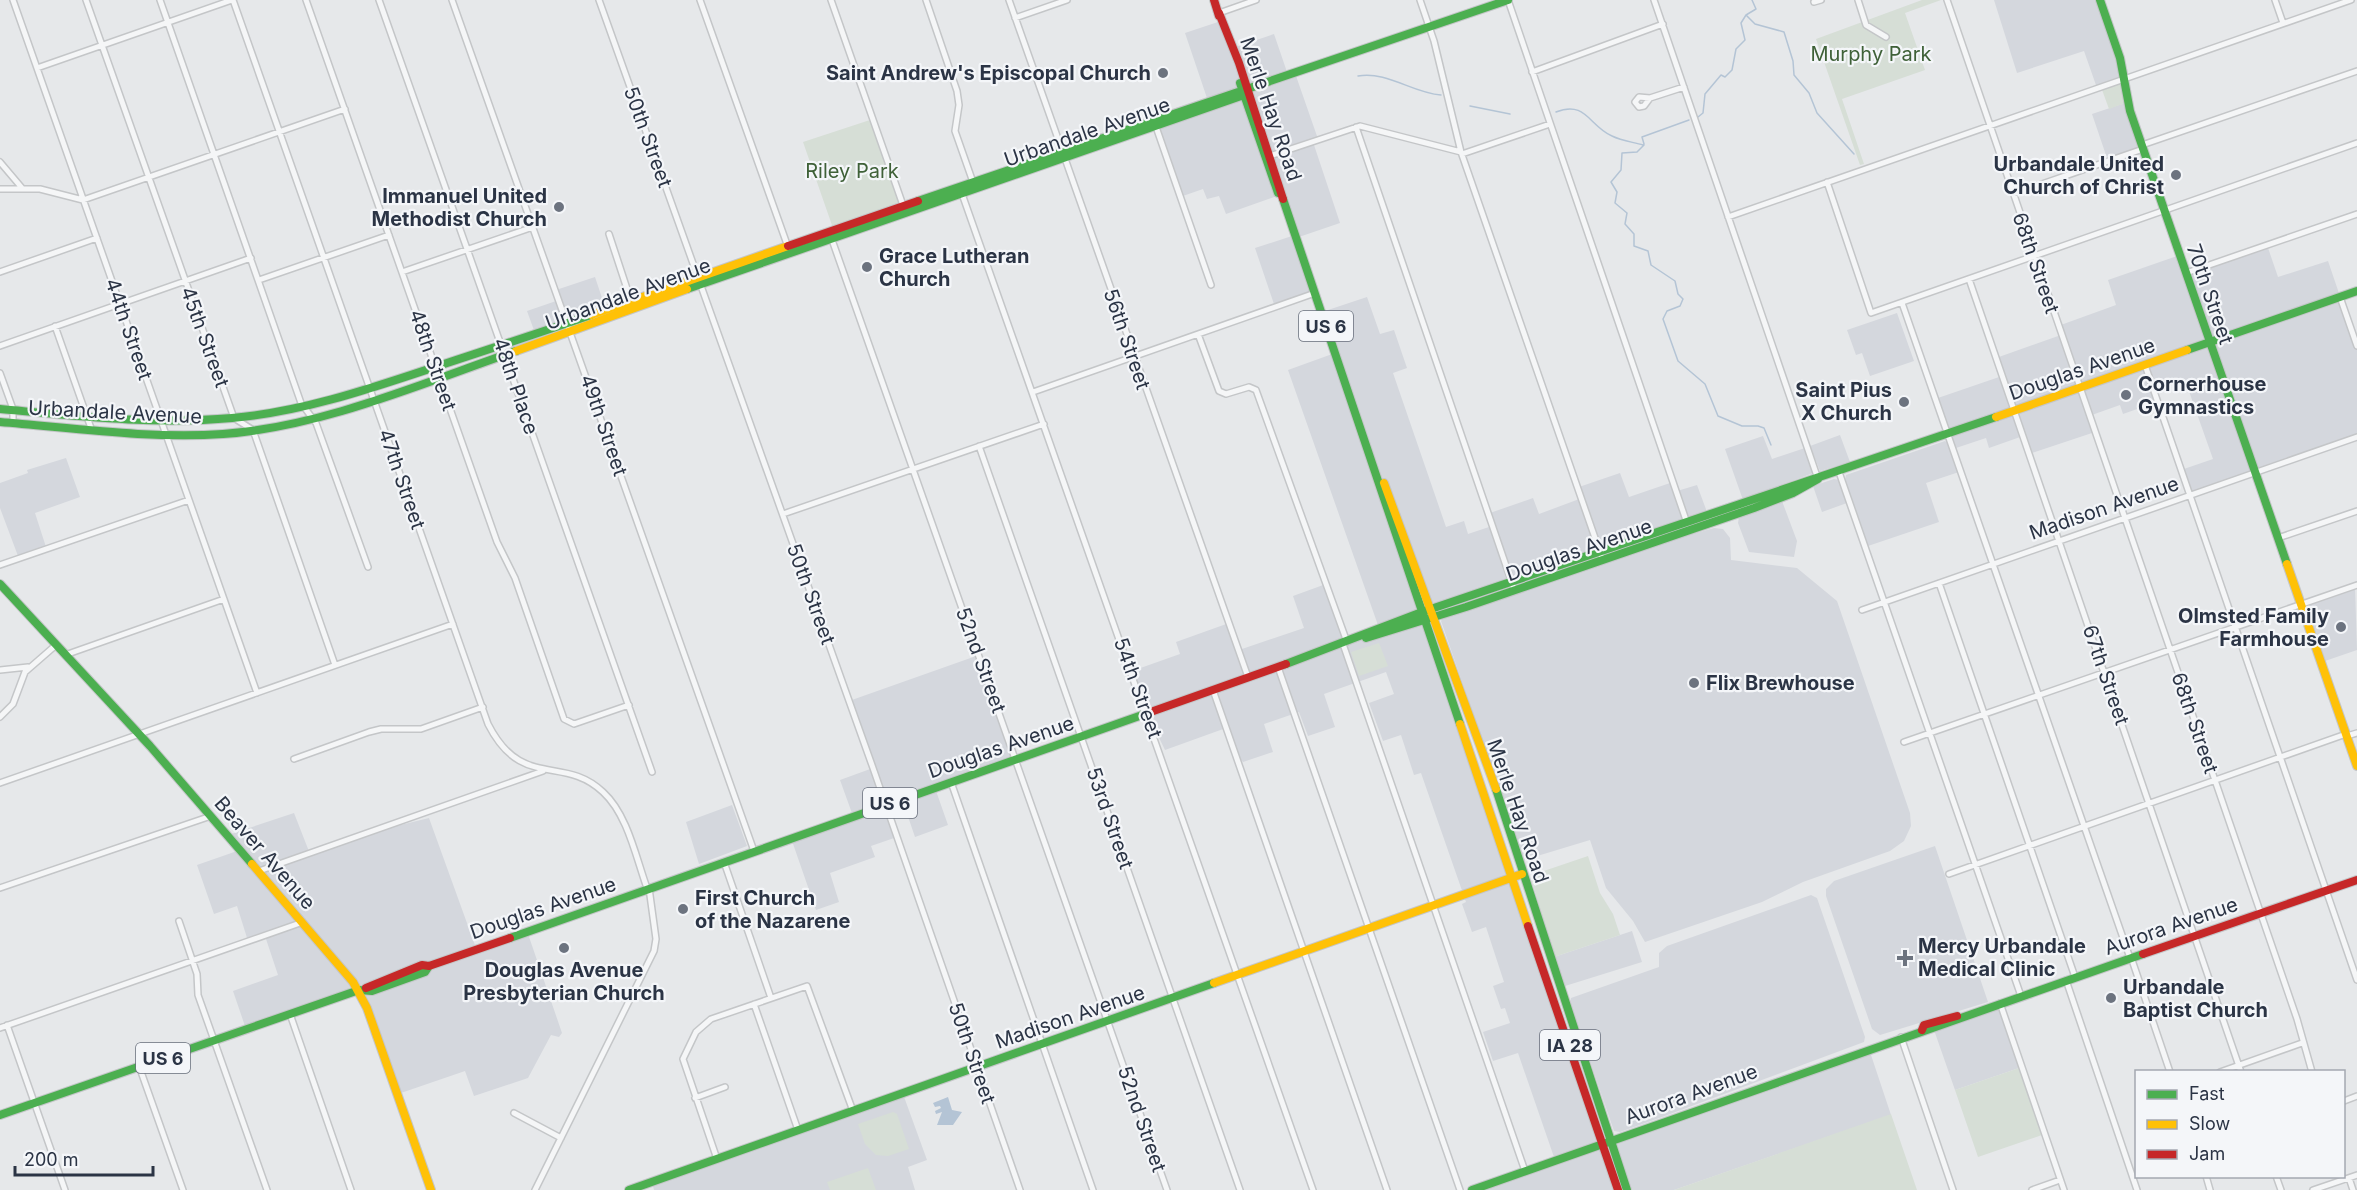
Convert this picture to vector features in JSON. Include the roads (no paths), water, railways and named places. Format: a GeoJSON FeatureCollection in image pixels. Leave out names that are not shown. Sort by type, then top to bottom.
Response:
{"type":"FeatureCollection","features":[{"type":"Feature","properties":{"kind":"main road","name":"Merle Hay Road"},"geometry":{"type":"LineString","coordinates":[[1214,0],[1368,447],[1618,1190]]}},
{"type":"Feature","properties":{"kind":"main road","name":"Urbandale Avenue"},"geometry":{"type":"LineString","coordinates":[[0,410],[161,421],[234,418],[304,407],[370,388],[502,343],[632,305],[1508,0]]}},
{"type":"Feature","properties":{"kind":"main road","name":"70th Street"},"geometry":{"type":"LineString","coordinates":[[2100,0],[2117,47],[2127,99],[2164,211],[2357,766]]}},
{"type":"Feature","properties":{"kind":"main road","name":"Douglas Avenue"},"geometry":{"type":"LineString","coordinates":[[1345,643],[1425,621],[1601,554],[1781,498],[1818,479],[2357,291]]}},
{"type":"Feature","properties":{"kind":"main road","name":"Urbandale Avenue"},"geometry":{"type":"LineString","coordinates":[[0,422],[166,435],[253,430],[313,419],[571,332],[632,305]]}},
{"type":"Feature","properties":{"kind":"main road","name":"Merle Hay Road"},"geometry":{"type":"LineString","coordinates":[[1368,447],[1431,609],[1627,1190]]}},
{"type":"Feature","properties":{"kind":"main road","name":"Beaver Avenue"},"geometry":{"type":"LineString","coordinates":[[0,584],[139,734],[362,989],[431,1190]]}},
{"type":"Feature","properties":{"kind":"main road","name":"Douglas Avenue"},"geometry":{"type":"LineString","coordinates":[[0,1115],[1213,690],[1345,643],[1422,612],[1515,586]]}},
{"type":"Feature","properties":{"kind":"main road","name":"Madison Avenue"},"geometry":{"type":"LineString","coordinates":[[628,1190],[653,1186],[717,1159],[1514,879],[1522,874]]}},
{"type":"Feature","properties":{"kind":"main road","name":"Aurora Avenue"},"geometry":{"type":"LineString","coordinates":[[1472,1190],[1922,1030],[1924,1025],[1962,1016],[2357,879]]}},
{"type":"Feature","properties":{"kind":"street","name":"44th Street"},"geometry":{"type":"LineString","coordinates":[[13,0],[256,693]]}},
{"type":"Feature","properties":{"kind":"street","name":"45th Street"},"geometry":{"type":"LineString","coordinates":[[86,0],[234,418]]}},
{"type":"Feature","properties":{"kind":"street"},"geometry":{"type":"LineString","coordinates":[[160,0],[304,407],[313,419],[368,567]]}},
{"type":"Feature","properties":{"kind":"street"},"geometry":{"type":"LineString","coordinates":[[37,68],[232,0]]}},
{"type":"Feature","properties":{"kind":"street","name":"47th Street"},"geometry":{"type":"LineString","coordinates":[[232,0],[495,738],[505,750],[523,763],[544,770],[577,775],[604,792],[618,811],[648,888],[656,939],[654,951],[535,1190]]}},
{"type":"Feature","properties":{"kind":"street","name":"48th Street"},"geometry":{"type":"LineString","coordinates":[[306,0],[498,542],[515,578],[564,719],[574,724],[629,705]]}},
{"type":"Feature","properties":{"kind":"street","name":"48th Place"},"geometry":{"type":"LineString","coordinates":[[379,0],[652,772]]}},
{"type":"Feature","properties":{"kind":"street","name":"49th Street"},"geometry":{"type":"LineString","coordinates":[[452,0],[754,851]]}},
{"type":"Feature","properties":{"kind":"street","name":"50th Street"},"geometry":{"type":"LineString","coordinates":[[599,0],[886,805],[1020,1190]]}},
{"type":"Feature","properties":{"kind":"street"},"geometry":{"type":"LineString","coordinates":[[700,0],[789,250]]}},
{"type":"Feature","properties":{"kind":"street"},"geometry":{"type":"LineString","coordinates":[[831,0],[905,210]]}},
{"type":"Feature","properties":{"kind":"street"},"geometry":{"type":"LineString","coordinates":[[926,0],[957,91],[959,105],[955,131],[974,186]]}},
{"type":"Feature","properties":{"kind":"street","name":"56th Street"},"geometry":{"type":"LineString","coordinates":[[1009,0],[1248,677]]}},
{"type":"Feature","properties":{"kind":"street"},"geometry":{"type":"LineString","coordinates":[[1015,18],[1067,0]]}},
{"type":"Feature","properties":{"kind":"street"},"geometry":{"type":"LineString","coordinates":[[1219,13],[1256,0]]}},
{"type":"Feature","properties":{"kind":"street"},"geometry":{"type":"LineString","coordinates":[[1420,0],[1430,28],[1462,153],[1601,554]]}},
{"type":"Feature","properties":{"kind":"street"},"geometry":{"type":"LineString","coordinates":[[1508,0],[1688,526]]}},
{"type":"Feature","properties":{"kind":"street"},"geometry":{"type":"LineString","coordinates":[[1654,0],[1818,479]]}},
{"type":"Feature","properties":{"kind":"street"},"geometry":{"type":"LineString","coordinates":[[1858,0],[1866,25],[1886,37]]}},
{"type":"Feature","properties":{"kind":"street","name":"68th Street"},"geometry":{"type":"LineString","coordinates":[[1947,0],[2033,256],[2297,1018],[2302,1043],[2312,1070]]}},
{"type":"Feature","properties":{"kind":"street"},"geometry":{"type":"LineString","coordinates":[[2276,0],[2283,24]]}},
{"type":"Feature","properties":{"kind":"street"},"geometry":{"type":"LineString","coordinates":[[1728,217],[2351,0]]}},
{"type":"Feature","properties":{"kind":"street"},"geometry":{"type":"LineString","coordinates":[[1532,72],[1662,24]]}},
{"type":"Feature","properties":{"kind":"street"},"geometry":{"type":"LineString","coordinates":[[2013,194],[2357,71]]}},
{"type":"Feature","properties":{"kind":"street"},"geometry":{"type":"LineString","coordinates":[[1650,98],[1684,87]]}},
{"type":"Feature","properties":{"kind":"street"},"geometry":{"type":"LineString","coordinates":[[0,189],[22,188],[59,192],[83,200],[345,109]]}},
{"type":"Feature","properties":{"kind":"street"},"geometry":{"type":"LineString","coordinates":[[1154,123],[1211,285]]}},
{"type":"Feature","properties":{"kind":"street"},"geometry":{"type":"LineString","coordinates":[[1269,157],[1356,126],[1364,126],[1462,153],[1550,124]]}},
{"type":"Feature","properties":{"kind":"street"},"geometry":{"type":"LineString","coordinates":[[1356,126],[1515,586]]}},
{"type":"Feature","properties":{"kind":"street"},"geometry":{"type":"LineString","coordinates":[[1827,182],[1871,313],[2357,143]]}},
{"type":"Feature","properties":{"kind":"street"},"geometry":{"type":"LineString","coordinates":[[0,162],[22,188]]}},
{"type":"Feature","properties":{"kind":"street","name":"54th Street"},"geometry":{"type":"LineString","coordinates":[[961,190],[1313,1190]]}},
{"type":"Feature","properties":{"kind":"street"},"geometry":{"type":"LineString","coordinates":[[2186,273],[2357,214]]}},
{"type":"Feature","properties":{"kind":"street"},"geometry":{"type":"LineString","coordinates":[[402,272],[533,226]]}},
{"type":"Feature","properties":{"kind":"street"},"geometry":{"type":"LineString","coordinates":[[609,234],[632,305]]}},
{"type":"Feature","properties":{"kind":"street"},"geometry":{"type":"LineString","coordinates":[[259,280],[389,235]]}},
{"type":"Feature","properties":{"kind":"street","name":"52nd Street"},"geometry":{"type":"LineString","coordinates":[[831,236],[1167,1190]]}},
{"type":"Feature","properties":{"kind":"street"},"geometry":{"type":"LineString","coordinates":[[0,272],[97,238]]}},
{"type":"Feature","properties":{"kind":"street"},"geometry":{"type":"LineString","coordinates":[[0,346],[251,258]]}},
{"type":"Feature","properties":{"kind":"street","name":"67th Street"},"geometry":{"type":"LineString","coordinates":[[1969,279],[2196,935],[2239,1068]]}},
{"type":"Feature","properties":{"kind":"street"},"geometry":{"type":"LineString","coordinates":[[1033,392],[1315,293]]}},
{"type":"Feature","properties":{"kind":"street"},"geometry":{"type":"LineString","coordinates":[[2340,297],[2357,346]]}},
{"type":"Feature","properties":{"kind":"street"},"geometry":{"type":"LineString","coordinates":[[1902,303],[2170,1070]]}},
{"type":"Feature","properties":{"kind":"street"},"geometry":{"type":"LineString","coordinates":[[56,326],[92,431]]}},
{"type":"Feature","properties":{"kind":"street"},"geometry":{"type":"LineString","coordinates":[[1198,334],[1219,391],[1226,394],[1249,387],[1256,390],[1525,1171]]}},
{"type":"Feature","properties":{"kind":"street"},"geometry":{"type":"LineString","coordinates":[[2145,365],[2357,980]]}},
{"type":"Feature","properties":{"kind":"street"},"geometry":{"type":"LineString","coordinates":[[0,373],[13,410],[13,423]]}},
{"type":"Feature","properties":{"kind":"street"},"geometry":{"type":"LineString","coordinates":[[234,418],[253,430],[335,665]]}},
{"type":"Feature","properties":{"kind":"street"},"geometry":{"type":"LineString","coordinates":[[783,514],[1044,423]]}},
{"type":"Feature","properties":{"kind":"street","name":"Madison Avenue"},"geometry":{"type":"LineString","coordinates":[[1862,610],[2357,437]]}},
{"type":"Feature","properties":{"kind":"street","name":"53rd Street"},"geometry":{"type":"LineString","coordinates":[[979,446],[1240,1190]]}},
{"type":"Feature","properties":{"kind":"street"},"geometry":{"type":"LineString","coordinates":[[1839,472],[2021,996]]}},
{"type":"Feature","properties":{"kind":"street"},"geometry":{"type":"LineString","coordinates":[[0,565],[189,500]]}},
{"type":"Feature","properties":{"kind":"street"},"geometry":{"type":"LineString","coordinates":[[2278,538],[2357,511]]}},
{"type":"Feature","properties":{"kind":"street"},"geometry":{"type":"LineString","coordinates":[[1939,583],[2075,977]]}},
{"type":"Feature","properties":{"kind":"street"},"geometry":{"type":"LineString","coordinates":[[1904,742],[2357,585]]}},
{"type":"Feature","properties":{"kind":"street"},"geometry":{"type":"LineString","coordinates":[[64,654],[224,599]]}},
{"type":"Feature","properties":{"kind":"street"},"geometry":{"type":"LineString","coordinates":[[0,783],[453,624]]}},
{"type":"Feature","properties":{"kind":"street"},"geometry":{"type":"LineString","coordinates":[[0,717],[12,704],[29,667],[56,645]]}},
{"type":"Feature","properties":{"kind":"street"},"geometry":{"type":"LineString","coordinates":[[0,670],[29,667]]}},
{"type":"Feature","properties":{"kind":"street"},"geometry":{"type":"LineString","coordinates":[[1278,667],[1460,1190]]}},
{"type":"Feature","properties":{"kind":"street"},"geometry":{"type":"LineString","coordinates":[[1213,690],[1387,1190]]}},
{"type":"Feature","properties":{"kind":"street"},"geometry":{"type":"LineString","coordinates":[[294,759],[369,732],[381,729],[421,729],[483,708]]}},
{"type":"Feature","properties":{"kind":"street"},"geometry":{"type":"LineString","coordinates":[[1948,874],[2357,733]]}},
{"type":"Feature","properties":{"kind":"street"},"geometry":{"type":"LineString","coordinates":[[523,763],[523,778]]}},
{"type":"Feature","properties":{"kind":"street"},"geometry":{"type":"LineString","coordinates":[[259,871],[544,770]]}},
{"type":"Feature","properties":{"kind":"street"},"geometry":{"type":"LineString","coordinates":[[951,782],[1093,1190]]}},
{"type":"Feature","properties":{"kind":"street"},"geometry":{"type":"LineString","coordinates":[[0,888],[211,816]]}},
{"type":"Feature","properties":{"kind":"street"},"geometry":{"type":"LineString","coordinates":[[724,862],[771,998]]}},
{"type":"Feature","properties":{"kind":"street"},"geometry":{"type":"LineString","coordinates":[[179,921],[193,961],[198,995],[267,1190]]}},
{"type":"Feature","properties":{"kind":"street"},"geometry":{"type":"LineString","coordinates":[[0,1028],[303,922]]}},
{"type":"Feature","properties":{"kind":"street"},"geometry":{"type":"LineString","coordinates":[[2066,980],[2137,1190]]}},
{"type":"Feature","properties":{"kind":"street"},"geometry":{"type":"LineString","coordinates":[[717,1159],[683,1059],[696,1032],[711,1019],[803,987],[810,990],[853,1111]]}},
{"type":"Feature","properties":{"kind":"street"},"geometry":{"type":"LineString","coordinates":[[2000,1003],[2064,1190]]}},
{"type":"Feature","properties":{"kind":"street"},"geometry":{"type":"LineString","coordinates":[[754,1004],[798,1130]]}},
{"type":"Feature","properties":{"kind":"street"},"geometry":{"type":"LineString","coordinates":[[290,1014],[351,1190]]}},
{"type":"Feature","properties":{"kind":"street"},"geometry":{"type":"LineString","coordinates":[[7,1026],[65,1190]]}},
{"type":"Feature","properties":{"kind":"street"},"geometry":{"type":"LineString","coordinates":[[1901,1037],[1953,1190]]}},
{"type":"Feature","properties":{"kind":"street"},"geometry":{"type":"LineString","coordinates":[[2239,1068],[2302,1043]]}},
{"type":"Feature","properties":{"kind":"street"},"geometry":{"type":"LineString","coordinates":[[139,1066],[183,1190]]}},
{"type":"Feature","properties":{"kind":"street"},"geometry":{"type":"LineString","coordinates":[[695,1098],[725,1087]]}},
{"type":"Feature","properties":{"kind":"street"},"geometry":{"type":"LineString","coordinates":[[514,1113],[561,1138]]}},
{"type":"Feature","properties":{"kind":"street"},"geometry":{"type":"LineString","coordinates":[[2313,1190],[2357,1175]]}},
{"type":"Feature","properties":{"kind":"street"},"geometry":{"type":"LineString","coordinates":[[2349,1178],[2353,1190]]}},
{"type":"Feature","properties":{"kind":"street"},"geometry":{"type":"LineString","coordinates":[[2032,1190],[2060,1180]]}},
{"type":"Feature","properties":{"kind":"water"},"geometry":{"type":"Polygon","coordinates":[[[948,1097],[952,1110],[962,1112],[953,1125],[937,1125],[942,1112],[936,1114],[935,1111],[941,1108],[940,1106],[935,1107],[933,1103],[948,1097]]]}},
{"type":"Feature","properties":{"kind":"waterway"},"geometry":{"type":"LineString","coordinates":[[1698,117],[1703,113],[1705,94],[1721,75],[1725,77],[1732,70],[1736,49],[1745,40],[1741,23],[1746,15],[1756,9],[1752,0]]}},
{"type":"Feature","properties":{"kind":"waterway"},"geometry":{"type":"LineString","coordinates":[[1746,15],[1755,24],[1784,32],[1793,61],[1794,75],[1809,93],[1817,113],[1854,154]]}},
{"type":"Feature","properties":{"kind":"waterway"},"geometry":{"type":"LineString","coordinates":[[1358,76],[1369,75],[1390,79],[1441,95]]}},
{"type":"Feature","properties":{"kind":"waterway"},"geometry":{"type":"LineString","coordinates":[[1470,106],[1510,114]]}},
{"type":"Feature","properties":{"kind":"waterway"},"geometry":{"type":"LineString","coordinates":[[1556,112],[1574,109],[1587,116],[1604,132],[1643,145]]}},
{"type":"Feature","properties":{"kind":"waterway"},"geometry":{"type":"LineString","coordinates":[[1644,144],[1642,137],[1689,120]]}},
{"type":"Feature","properties":{"kind":"waterway"},"geometry":{"type":"LineString","coordinates":[[1644,145],[1637,152],[1622,153],[1621,170],[1611,182],[1617,192],[1615,203],[1627,213],[1625,224],[1634,234],[1634,246],[1648,251],[1651,265],[1675,281],[1678,294],[1683,299],[1680,306],[1667,311],[1663,319],[1678,361],[1705,384],[1718,416],[1742,426],[1764,428],[1771,445]]}},
{"type":"Feature","properties":{"kind":"place","name":"Saint Andrew's Episcopal Church"},"geometry":{"type":"Point","coordinates":[1163,73]}},
{"type":"Feature","properties":{"kind":"place","name":"Urbandale United Church of Christ"},"geometry":{"type":"Point","coordinates":[2176,175]}},
{"type":"Feature","properties":{"kind":"place","name":"Immanuel United Methodist Church"},"geometry":{"type":"Point","coordinates":[559,207]}},
{"type":"Feature","properties":{"kind":"place","name":"Grace Lutheran Church"},"geometry":{"type":"Point","coordinates":[867,267]}},
{"type":"Feature","properties":{"kind":"place","name":"Cornerhouse Gymnastics"},"geometry":{"type":"Point","coordinates":[2126,395]}},
{"type":"Feature","properties":{"kind":"place","name":"Saint Pius X Church"},"geometry":{"type":"Point","coordinates":[1904,402]}},
{"type":"Feature","properties":{"kind":"place","name":"Olmsted Family Farmhouse"},"geometry":{"type":"Point","coordinates":[2341,627]}},
{"type":"Feature","properties":{"kind":"place","name":"Flix Brewhouse"},"geometry":{"type":"Point","coordinates":[1694,683]}},
{"type":"Feature","properties":{"kind":"place","name":"First Church of the Nazarene"},"geometry":{"type":"Point","coordinates":[683,909]}},
{"type":"Feature","properties":{"kind":"place","name":"Douglas Avenue Presbyterian Church"},"geometry":{"type":"Point","coordinates":[564,948]}},
{"type":"Feature","properties":{"kind":"place","name":"Mercy Urbandale Medical Clinic"},"geometry":{"type":"Point","coordinates":[1905,958]}},
{"type":"Feature","properties":{"kind":"place","name":"Urbandale Baptist Church"},"geometry":{"type":"Point","coordinates":[2111,998]}},
{"type":"Feature","properties":{"kind":"park label","name":"Murphy Park"},"geometry":{"type":"Point","coordinates":[1871,54]}},
{"type":"Feature","properties":{"kind":"park label","name":"Riley Park"},"geometry":{"type":"Point","coordinates":[852,171]}}]}
